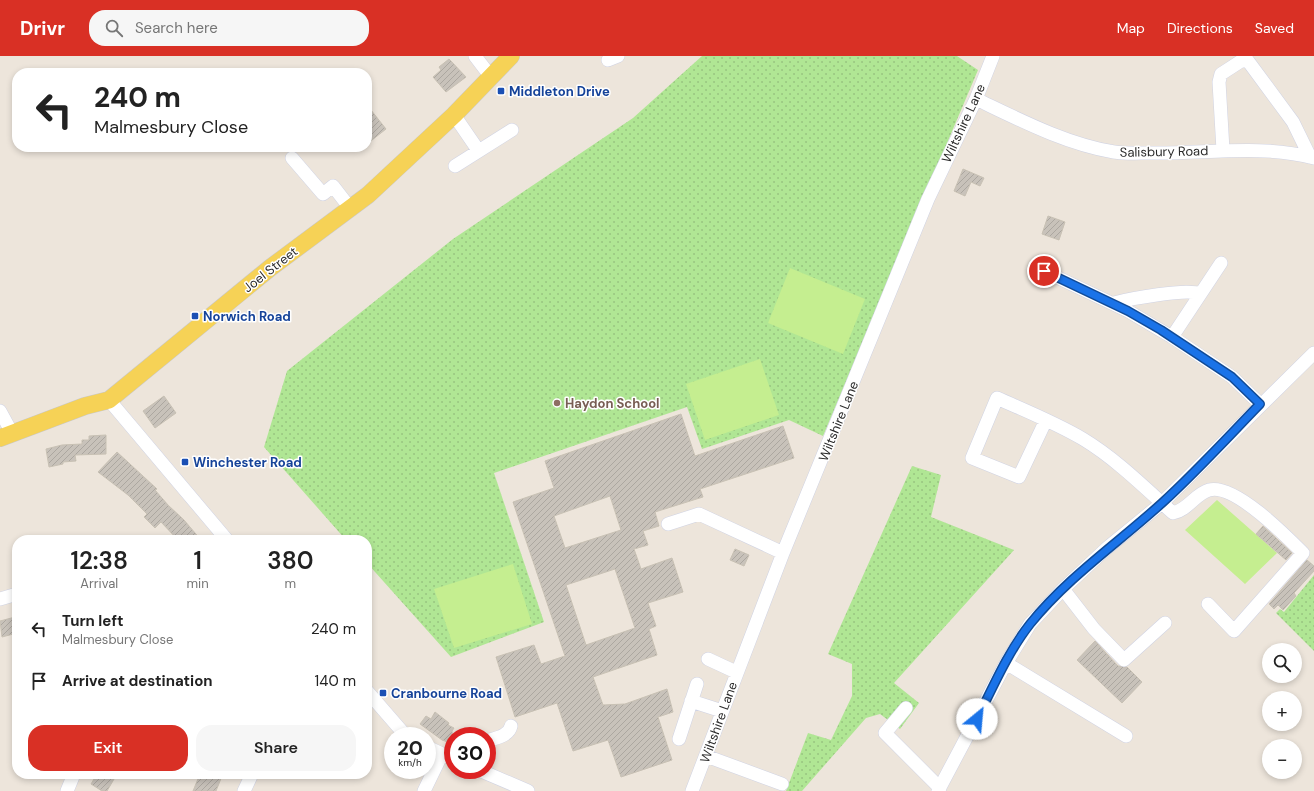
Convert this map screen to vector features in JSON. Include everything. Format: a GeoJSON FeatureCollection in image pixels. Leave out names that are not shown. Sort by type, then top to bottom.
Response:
{"type":"FeatureCollection","features":[{"type":"Feature","properties":{"kind":"main road","name":"Joel Street"},"geometry":{"type":"LineString","coordinates":[[6,436],[85,406],[109,400],[270,268],[368,195],[454,115],[511,56]]}},
{"type":"Feature","properties":{"kind":"street"},"geometry":{"type":"LineString","coordinates":[[475,56],[491,77]]}},
{"type":"Feature","properties":{"kind":"street","name":"Wiltshire Lane"},"geometry":{"type":"LineString","coordinates":[[692,791],[736,672],[783,552],[928,199],[976,99],[993,56]]}},
{"type":"Feature","properties":{"kind":"street"},"geometry":{"type":"LineString","coordinates":[[1223,150],[1219,82],[1221,74],[1241,60],[1248,62],[1293,122],[1312,157]]}},
{"type":"Feature","properties":{"kind":"street","name":"Salisbury Road"},"geometry":{"type":"LineString","coordinates":[[976,99],[1048,132],[1115,152],[1170,153],[1223,150],[1287,152],[1312,157]]}},
{"type":"Feature","properties":{"kind":"street"},"geometry":{"type":"LineString","coordinates":[[454,115],[478,150]]}},
{"type":"Feature","properties":{"kind":"street"},"geometry":{"type":"LineString","coordinates":[[455,166],[478,150],[512,130]]}},
{"type":"Feature","properties":{"kind":"street"},"geometry":{"type":"LineString","coordinates":[[292,158],[323,194],[333,186],[350,208]]}},
{"type":"Feature","properties":{"kind":"street"},"geometry":{"type":"LineString","coordinates":[[1172,337],[1221,263]]}},
{"type":"Feature","properties":{"kind":"street"},"geometry":{"type":"LineString","coordinates":[[1044,271],[1114,303],[1172,337],[1232,377],[1260,404]]}},
{"type":"Feature","properties":{"kind":"street"},"geometry":{"type":"LineString","coordinates":[[1114,303],[1129,299],[1189,292],[1200,294]]}},
{"type":"Feature","properties":{"kind":"street"},"geometry":{"type":"LineString","coordinates":[[906,708],[885,733],[939,789],[1006,663],[1030,624],[1063,589],[1107,548],[1162,503],[1314,352]]}},
{"type":"Feature","properties":{"kind":"street"},"geometry":{"type":"LineString","coordinates":[[1046,420],[1019,477],[972,458],[997,398],[1046,420],[1084,440],[1137,479],[1173,513],[1180,512],[1208,490],[1218,489],[1262,513],[1303,553],[1234,631],[1208,604]]}},
{"type":"Feature","properties":{"kind":"street"},"geometry":{"type":"LineString","coordinates":[[109,400],[222,535]]}},
{"type":"Feature","properties":{"kind":"street"},"geometry":{"type":"LineString","coordinates":[[0,411],[6,436]]}},
{"type":"Feature","properties":{"kind":"street"},"geometry":{"type":"LineString","coordinates":[[668,524],[699,514],[783,552]]}},
{"type":"Feature","properties":{"kind":"street"},"geometry":{"type":"LineString","coordinates":[[1063,589],[1094,630],[1124,660],[1164,623]]}},
{"type":"Feature","properties":{"kind":"street"},"geometry":{"type":"LineString","coordinates":[[0,599],[12,595]]}},
{"type":"Feature","properties":{"kind":"street"},"geometry":{"type":"LineString","coordinates":[[708,659],[736,672]]}},
{"type":"Feature","properties":{"kind":"street"},"geometry":{"type":"LineString","coordinates":[[1006,663],[1126,736]]}},
{"type":"Feature","properties":{"kind":"street"},"geometry":{"type":"LineString","coordinates":[[679,739],[697,684]]}},
{"type":"Feature","properties":{"kind":"street"},"geometry":{"type":"LineString","coordinates":[[372,697],[398,727]]}},
{"type":"Feature","properties":{"kind":"street"},"geometry":{"type":"LineString","coordinates":[[691,701],[722,711]]}},
{"type":"Feature","properties":{"kind":"street"},"geometry":{"type":"LineString","coordinates":[[496,738],[507,734],[511,726]]}},
{"type":"Feature","properties":{"kind":"street"},"geometry":{"type":"LineString","coordinates":[[706,756],[782,784]]}},
{"type":"Feature","properties":{"kind":"street"},"geometry":{"type":"LineString","coordinates":[[424,791],[444,762]]}},
{"type":"Feature","properties":{"kind":"street"},"geometry":{"type":"LineString","coordinates":[[496,777],[528,791]]}},
{"type":"Feature","properties":{"kind":"street"},"geometry":{"type":"LineString","coordinates":[[67,791],[72,779]]}},
{"type":"Feature","properties":{"kind":"street"},"geometry":{"type":"LineString","coordinates":[[244,791],[250,779]]}},
{"type":"Feature","properties":{"kind":"green space","name":"Haydon School"},"geometry":{"type":"Polygon","coordinates":[[[702,56],[957,56],[978,70],[823,436],[789,420],[702,449],[687,407],[494,473],[544,622],[451,657],[372,569],[372,535],[342,535],[264,447],[287,371],[453,239],[633,118],[702,56]]]}},
{"type":"Feature","properties":{"kind":"green space"},"geometry":{"type":"Polygon","coordinates":[[[790,268],[865,299],[843,354],[768,323],[790,268]]]}},
{"type":"Feature","properties":{"kind":"green space"},"geometry":{"type":"Polygon","coordinates":[[[760,359],[779,415],[705,440],[686,384],[760,359]]]}},
{"type":"Feature","properties":{"kind":"green space"},"geometry":{"type":"Polygon","coordinates":[[[912,466],[941,475],[931,517],[1014,550],[894,683],[919,703],[900,729],[880,714],[866,718],[802,791],[786,791],[808,733],[831,740],[852,696],[852,664],[828,654],[912,466]]]}},
{"type":"Feature","properties":{"kind":"green space"},"geometry":{"type":"Polygon","coordinates":[[[1217,500],[1277,553],[1245,584],[1185,530],[1217,500]]]}},
{"type":"Feature","properties":{"kind":"green space"},"geometry":{"type":"Polygon","coordinates":[[[513,564],[532,624],[454,648],[434,589],[513,564]]]}},
{"type":"Feature","properties":{"kind":"green space"},"geometry":{"type":"Polygon","coordinates":[[[1314,575],[1314,651],[1276,613],[1280,609],[1284,612],[1314,575]]]}},
{"type":"Feature","properties":{"kind":"building"},"geometry":{"type":"Polygon","coordinates":[[[449,59],[466,77],[446,92],[433,77],[441,70],[439,67],[449,59]]]}},
{"type":"Feature","properties":{"kind":"building"},"geometry":{"type":"Polygon","coordinates":[[[372,111],[386,129],[372,140],[372,111]]]}},
{"type":"Feature","properties":{"kind":"building"},"geometry":{"type":"Polygon","coordinates":[[[963,169],[984,178],[980,186],[971,182],[965,196],[954,191],[963,169]]]}},
{"type":"Feature","properties":{"kind":"building"},"geometry":{"type":"Polygon","coordinates":[[[1048,216],[1065,222],[1059,240],[1042,234],[1048,216]]]}},
{"type":"Feature","properties":{"kind":"building"},"geometry":{"type":"Polygon","coordinates":[[[164,396],[176,413],[155,428],[143,411],[164,396]]]}},
{"type":"Feature","properties":{"kind":"building"},"geometry":{"type":"Polygon","coordinates":[[[681,414],[695,456],[783,426],[794,458],[700,489],[703,497],[655,512],[659,526],[643,531],[648,545],[634,549],[641,569],[672,558],[683,592],[648,603],[656,626],[649,629],[657,655],[593,677],[603,705],[625,704],[667,689],[673,712],[658,717],[672,760],[621,777],[608,740],[573,751],[557,703],[515,717],[496,657],[534,645],[541,664],[565,656],[513,502],[554,488],[545,461],[681,414]],[[610,496],[554,516],[565,548],[621,530],[610,496]],[[615,569],[566,585],[586,645],[635,628],[615,569]]]}},
{"type":"Feature","properties":{"kind":"building"},"geometry":{"type":"Polygon","coordinates":[[[106,435],[106,454],[75,455],[76,461],[63,462],[63,464],[49,467],[46,449],[62,445],[82,444],[82,440],[89,440],[89,436],[106,435]]]}},
{"type":"Feature","properties":{"kind":"building"},"geometry":{"type":"Polygon","coordinates":[[[117,452],[157,489],[155,490],[197,535],[173,535],[161,522],[155,528],[144,517],[147,514],[128,495],[98,472],[117,452]]]}},
{"type":"Feature","properties":{"kind":"building"},"geometry":{"type":"Polygon","coordinates":[[[1263,526],[1292,553],[1286,560],[1256,534],[1263,526]]]}},
{"type":"Feature","properties":{"kind":"building"},"geometry":{"type":"Polygon","coordinates":[[[735,549],[749,555],[744,566],[730,560],[735,549]]]}},
{"type":"Feature","properties":{"kind":"building"},"geometry":{"type":"Polygon","coordinates":[[[1307,560],[1314,566],[1314,571],[1294,593],[1296,596],[1283,610],[1278,605],[1274,609],[1269,604],[1307,560]]]}},
{"type":"Feature","properties":{"kind":"building"},"geometry":{"type":"Polygon","coordinates":[[[12,618],[12,634],[2,637],[0,621],[12,618]]]}},
{"type":"Feature","properties":{"kind":"building"},"geometry":{"type":"Polygon","coordinates":[[[1095,641],[1118,666],[1127,667],[1142,682],[1122,703],[1077,660],[1095,641]]]}},
{"type":"Feature","properties":{"kind":"building"},"geometry":{"type":"Polygon","coordinates":[[[435,712],[452,727],[444,727],[444,741],[436,736],[436,727],[424,727],[420,724],[426,716],[431,719],[435,712]]]}},
{"type":"Feature","properties":{"kind":"building"},"geometry":{"type":"Polygon","coordinates":[[[94,779],[114,779],[107,791],[102,791],[91,784],[94,779]]]}},
{"type":"Feature","properties":{"kind":"building"},"geometry":{"type":"Polygon","coordinates":[[[198,779],[221,779],[216,791],[193,791],[198,779]]]}},
{"type":"Feature","properties":{"kind":"place","name":"Middleton Drive"},"geometry":{"type":"Point","coordinates":[501,91]}},
{"type":"Feature","properties":{"kind":"place","name":"Norwich Road"},"geometry":{"type":"Point","coordinates":[195,316]}},
{"type":"Feature","properties":{"kind":"place","name":"Haydon School"},"geometry":{"type":"Point","coordinates":[557,403]}},
{"type":"Feature","properties":{"kind":"place","name":"Winchester Road"},"geometry":{"type":"Point","coordinates":[185,462]}},
{"type":"Feature","properties":{"kind":"place","name":"Cranbourne Road"},"geometry":{"type":"Point","coordinates":[383,693]}},
{"type":"Feature","properties":{"kind":"route"},"geometry":{"type":"LineString","coordinates":[[977,719],[1015,646],[1030,624],[1063,589],[1107,548],[1162,503],[1260,404],[1232,377],[1161,330],[1081,287],[1044,271]]}}]}
